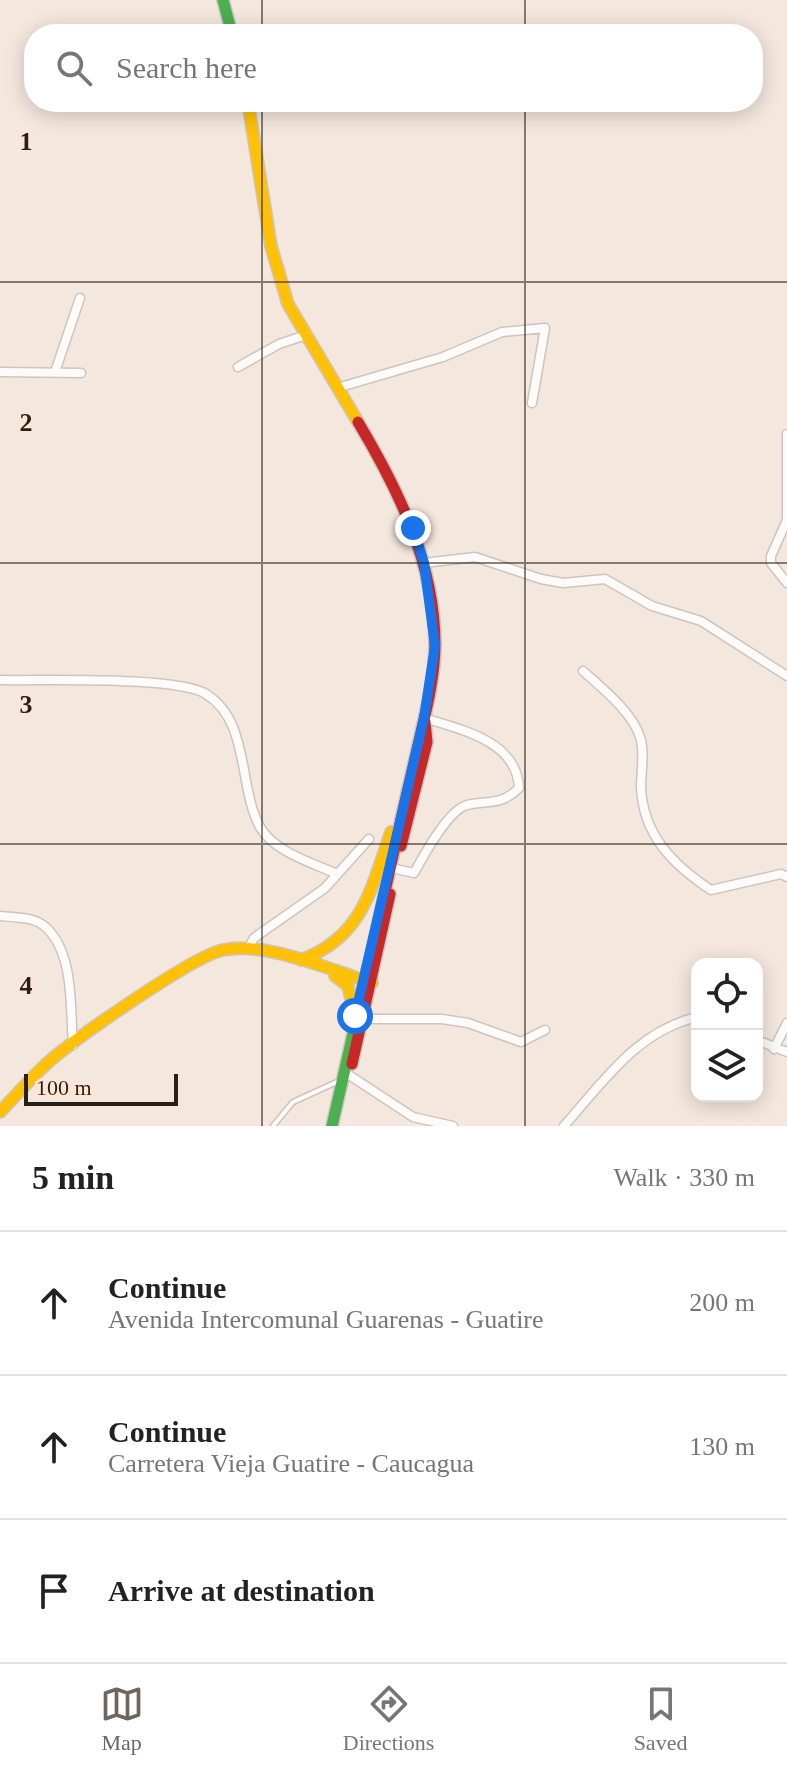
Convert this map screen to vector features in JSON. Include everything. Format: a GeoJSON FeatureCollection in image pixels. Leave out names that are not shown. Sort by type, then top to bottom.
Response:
{"type":"FeatureCollection","features":[{"type":"Feature","properties":{"kind":"main road"},"geometry":{"type":"LineString","coordinates":[[223,0],[229,24]]}},
{"type":"Feature","properties":{"kind":"main road"},"geometry":{"type":"LineString","coordinates":[[250,112],[271,246],[288,304],[387,471],[424,563],[435,646],[424,718],[359,1018],[332,1126]]}},
{"type":"Feature","properties":{"kind":"main road"},"geometry":{"type":"LineString","coordinates":[[367,982],[427,742],[424,718]]}},
{"type":"Feature","properties":{"kind":"main road"},"geometry":{"type":"LineString","coordinates":[[301,960],[321,955],[345,938],[362,910],[407,787]]}},
{"type":"Feature","properties":{"kind":"main road"},"geometry":{"type":"LineString","coordinates":[[0,1112],[52,1059],[191,964],[222,950],[248,949],[301,960],[367,982]]}},
{"type":"Feature","properties":{"kind":"main road"},"geometry":{"type":"LineString","coordinates":[[330,972],[348,986],[359,1018]]}},
{"type":"Feature","properties":{"kind":"main road"},"geometry":{"type":"LineString","coordinates":[[338,1126],[345,1078]]}},
{"type":"Feature","properties":{"kind":"street"},"geometry":{"type":"LineString","coordinates":[[55,372],[80,298]]}},
{"type":"Feature","properties":{"kind":"street"},"geometry":{"type":"LineString","coordinates":[[337,388],[443,357],[502,332],[545,328],[532,403]]}},
{"type":"Feature","properties":{"kind":"street"},"geometry":{"type":"LineString","coordinates":[[238,367],[279,344],[306,335]]}},
{"type":"Feature","properties":{"kind":"street"},"geometry":{"type":"LineString","coordinates":[[0,372],[81,373]]}},
{"type":"Feature","properties":{"kind":"street"},"geometry":{"type":"LineString","coordinates":[[787,434],[787,520],[771,556],[771,563],[787,583]]}},
{"type":"Feature","properties":{"kind":"street"},"geometry":{"type":"LineString","coordinates":[[424,563],[475,557],[552,581],[605,579],[652,606],[701,621],[787,676]]}},
{"type":"Feature","properties":{"kind":"street"},"geometry":{"type":"LineString","coordinates":[[583,671],[614,698],[640,736],[641,791],[647,826],[680,869],[711,890],[781,874],[787,877]]}},
{"type":"Feature","properties":{"kind":"street"},"geometry":{"type":"LineString","coordinates":[[0,680],[192,687],[208,694],[230,723],[260,828],[278,845],[337,874]]}},
{"type":"Feature","properties":{"kind":"street"},"geometry":{"type":"LineString","coordinates":[[396,869],[414,873],[452,812],[467,805],[507,799],[519,788],[518,773],[507,754],[487,741],[424,718]]}},
{"type":"Feature","properties":{"kind":"street"},"geometry":{"type":"LineString","coordinates":[[248,949],[254,938],[325,888],[369,839]]}},
{"type":"Feature","properties":{"kind":"street"},"geometry":{"type":"LineString","coordinates":[[0,916],[42,924],[57,942],[67,972],[73,1045]]}},
{"type":"Feature","properties":{"kind":"street"},"geometry":{"type":"LineString","coordinates":[[359,1018],[442,1019],[468,1023],[521,1042],[545,1030]]}},
{"type":"Feature","properties":{"kind":"street"},"geometry":{"type":"LineString","coordinates":[[564,1126],[632,1049],[672,1023],[691,1018]]}},
{"type":"Feature","properties":{"kind":"street"},"geometry":{"type":"LineString","coordinates":[[774,1049],[787,1023]]}},
{"type":"Feature","properties":{"kind":"street"},"geometry":{"type":"LineString","coordinates":[[763,1043],[787,1052]]}},
{"type":"Feature","properties":{"kind":"street"},"geometry":{"type":"LineString","coordinates":[[345,1078],[413,1117],[453,1126]]}},
{"type":"Feature","properties":{"kind":"lane"},"geometry":{"type":"LineString","coordinates":[[273,1126],[293,1102],[345,1078]]}},
{"type":"Feature","properties":{"kind":"traffic: fast"},"geometry":{"type":"LineString","coordinates":[[223,0],[229,24]]}},
{"type":"Feature","properties":{"kind":"traffic: fast"},"geometry":{"type":"LineString","coordinates":[[332,1126],[375,937]]}},
{"type":"Feature","properties":{"kind":"traffic: slow"},"geometry":{"type":"LineString","coordinates":[[250,112],[271,246],[288,304],[358,422]]}},
{"type":"Feature","properties":{"kind":"traffic: slow"},"geometry":{"type":"LineString","coordinates":[[301,960],[338,938],[362,909],[391,832]]}},
{"type":"Feature","properties":{"kind":"traffic: slow"},"geometry":{"type":"LineString","coordinates":[[0,1112],[45,1065],[85,1034],[187,966],[223,950],[240,948],[278,953],[372,983]]}},
{"type":"Feature","properties":{"kind":"traffic: slow"},"geometry":{"type":"LineString","coordinates":[[335,976],[348,986],[354,1012]]}},
{"type":"Feature","properties":{"kind":"traffic: jam"},"geometry":{"type":"LineString","coordinates":[[358,422],[412,528],[429,585],[435,644],[428,702],[375,937]]}},
{"type":"Feature","properties":{"kind":"traffic: jam"},"geometry":{"type":"LineString","coordinates":[[401,846],[427,742],[425,722]]}},
{"type":"Feature","properties":{"kind":"traffic: jam"},"geometry":{"type":"LineString","coordinates":[[352,1064],[390,894]]}},
{"type":"Feature","properties":{"kind":"route"},"geometry":{"type":"LineString","coordinates":[[355,1016],[424,718],[435,646],[432,605],[413,528]]}}]}
